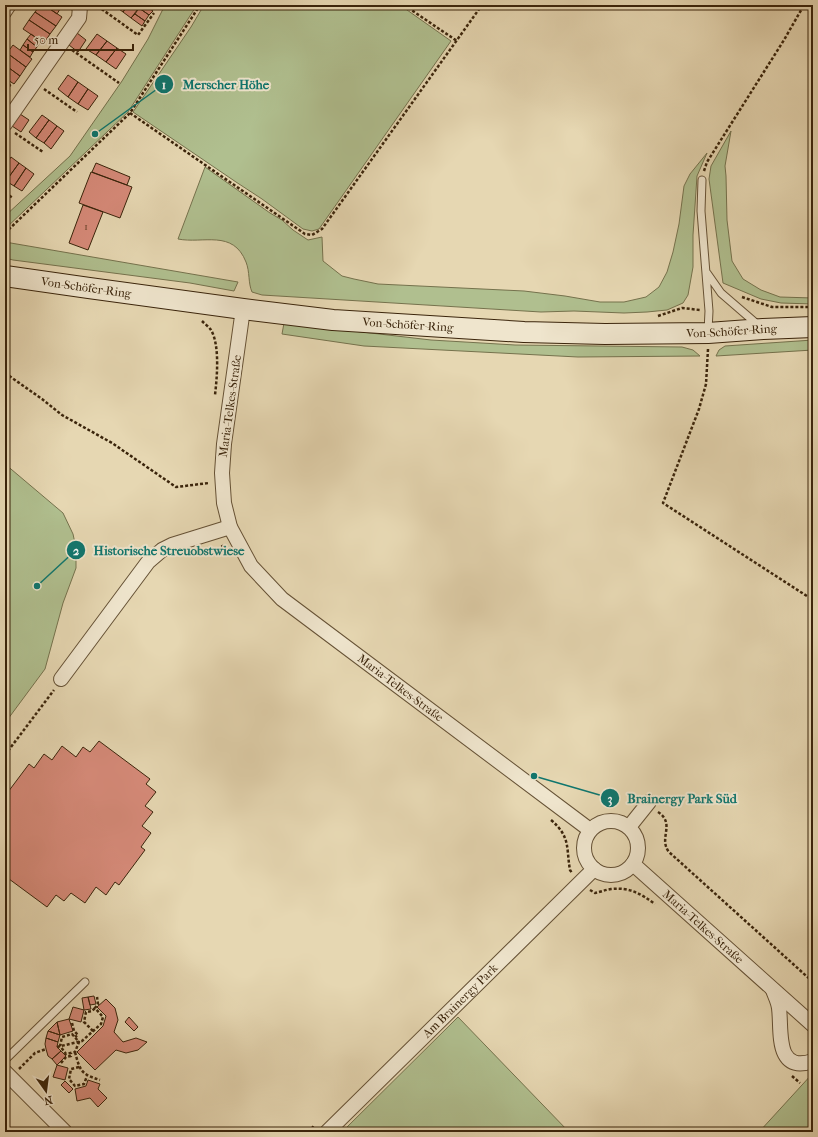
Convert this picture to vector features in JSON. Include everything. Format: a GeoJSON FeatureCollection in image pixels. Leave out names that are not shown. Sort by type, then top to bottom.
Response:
{"type":"FeatureCollection","features":[{"type":"Feature","properties":{"kind":"main road","name":"Von-Schöfer-Ring"},"geometry":{"type":"LineString","coordinates":[[5,276],[333,320],[524,332],[605,334],[708,333],[763,329],[813,328]]}},
{"type":"Feature","properties":{"kind":"street"},"geometry":{"type":"LineString","coordinates":[[8,127],[34,82],[79,18],[79,6]]}},
{"type":"Feature","properties":{"kind":"street","name":"Maria-Telkes-Straße"},"geometry":{"type":"LineString","coordinates":[[243,309],[225,437],[222,473],[224,503],[230,527],[251,566],[282,599],[590,830]]}},
{"type":"Feature","properties":{"kind":"street"},"geometry":{"type":"LineString","coordinates":[[62,679],[148,562],[162,550],[172,545],[230,527]]}},
{"type":"Feature","properties":{"kind":"street"},"geometry":{"type":"LineString","coordinates":[[629,827],[648,803]]}},
{"type":"Feature","properties":{"kind":"street"},"geometry":{"type":"LineString","coordinates":[[609,820],[620,822],[629,827],[638,841],[637,857],[633,864],[627,870],[619,874],[602,874],[594,869],[588,863],[584,855],[585,838],[590,830],[598,823],[609,820]]}},
{"type":"Feature","properties":{"kind":"street","name":"Maria-Telkes-Straße"},"geometry":{"type":"LineString","coordinates":[[633,864],[813,1025]]}},
{"type":"Feature","properties":{"kind":"street","name":"Am Brainergy Park"},"geometry":{"type":"LineString","coordinates":[[327,1132],[594,869]]}},
{"type":"Feature","properties":{"kind":"street"},"geometry":{"type":"LineString","coordinates":[[773,989],[779,1007],[781,1043],[784,1054],[794,1062],[803,1064],[813,1061]]}},
{"type":"Feature","properties":{"kind":"street"},"geometry":{"type":"LineString","coordinates":[[8,1075],[64,1132]]}},
{"type":"Feature","properties":{"kind":"lane"},"geometry":{"type":"LineString","coordinates":[[5,17],[13,5]]}},
{"type":"Feature","properties":{"kind":"lane"},"geometry":{"type":"LineString","coordinates":[[702,180],[701,211],[706,272],[708,333]]}},
{"type":"Feature","properties":{"kind":"lane"},"geometry":{"type":"LineString","coordinates":[[706,272],[721,293],[763,329]]}},
{"type":"Feature","properties":{"kind":"lane"},"geometry":{"type":"LineString","coordinates":[[5,1060],[85,982]]}},
{"type":"Feature","properties":{"kind":"path"},"geometry":{"type":"LineString","coordinates":[[79,6],[96,5],[138,35],[154,13]]}},
{"type":"Feature","properties":{"kind":"path"},"geometry":{"type":"LineString","coordinates":[[5,233],[130,113],[200,5]]}},
{"type":"Feature","properties":{"kind":"path"},"geometry":{"type":"LineString","coordinates":[[404,5],[457,41]]}},
{"type":"Feature","properties":{"kind":"path"},"geometry":{"type":"LineString","coordinates":[[130,113],[305,234],[312,236],[322,229],[482,5]]}},
{"type":"Feature","properties":{"kind":"path"},"geometry":{"type":"LineString","coordinates":[[702,180],[707,162],[804,5]]}},
{"type":"Feature","properties":{"kind":"path"},"geometry":{"type":"LineString","coordinates":[[62,43],[119,83]]}},
{"type":"Feature","properties":{"kind":"path"},"geometry":{"type":"LineString","coordinates":[[34,82],[77,112]]}},
{"type":"Feature","properties":{"kind":"path"},"geometry":{"type":"LineString","coordinates":[[8,127],[43,152]]}},
{"type":"Feature","properties":{"kind":"path"},"geometry":{"type":"LineString","coordinates":[[5,192],[13,198]]}},
{"type":"Feature","properties":{"kind":"path"},"geometry":{"type":"LineString","coordinates":[[732,304],[739,296],[772,307],[813,307]]}},
{"type":"Feature","properties":{"kind":"path"},"geometry":{"type":"LineString","coordinates":[[656,316],[682,308],[708,311]]}},
{"type":"Feature","properties":{"kind":"path"},"geometry":{"type":"LineString","coordinates":[[708,333],[706,384],[699,409],[663,503],[813,600]]}},
{"type":"Feature","properties":{"kind":"path"},"geometry":{"type":"LineString","coordinates":[[5,373],[42,398],[62,415],[112,443],[176,487],[209,483]]}},
{"type":"Feature","properties":{"kind":"path"},"geometry":{"type":"LineString","coordinates":[[5,755],[62,679]]}},
{"type":"Feature","properties":{"kind":"path"},"geometry":{"type":"LineString","coordinates":[[648,803],[662,815],[667,822],[668,826],[665,843],[669,852],[813,982]]}},
{"type":"Feature","properties":{"kind":"path"},"geometry":{"type":"LineString","coordinates":[[93,1031],[84,1022],[86,1012],[92,1011],[98,1004],[97,998]]}},
{"type":"Feature","properties":{"kind":"path"},"geometry":{"type":"LineString","coordinates":[[58,1046],[82,1041],[101,1024],[103,1017],[95,1008]]}},
{"type":"Feature","properties":{"kind":"path"},"geometry":{"type":"LineString","coordinates":[[72,1023],[74,1031],[78,1035],[75,1038]]}},
{"type":"Feature","properties":{"kind":"path"},"geometry":{"type":"LineString","coordinates":[[58,1046],[62,1037],[72,1034],[79,1042]]}},
{"type":"Feature","properties":{"kind":"path"},"geometry":{"type":"LineString","coordinates":[[79,1042],[75,1052],[79,1067],[87,1076],[100,1080]]}},
{"type":"Feature","properties":{"kind":"path"},"geometry":{"type":"LineString","coordinates":[[58,1046],[66,1054],[75,1052]]}},
{"type":"Feature","properties":{"kind":"path"},"geometry":{"type":"LineString","coordinates":[[8,1075],[35,1053],[46,1049]]}},
{"type":"Feature","properties":{"kind":"path"},"geometry":{"type":"LineString","coordinates":[[60,1063],[66,1057],[71,1056],[71,1053]]}},
{"type":"Feature","properties":{"kind":"path"},"geometry":{"type":"LineString","coordinates":[[79,1067],[71,1070],[69,1080],[75,1086],[84,1084],[87,1076]]}},
{"type":"Feature","properties":{"kind":"green space"},"geometry":{"type":"Polygon","coordinates":[[[165,5],[197,5],[128,112],[5,229],[5,216],[70,156],[122,81],[148,39],[165,5]]]}},
{"type":"Feature","properties":{"kind":"green space"},"geometry":{"type":"Polygon","coordinates":[[[204,5],[400,5],[451,41],[319,229],[312,231],[303,229],[262,199],[133,112],[191,27],[204,5]]]}},
{"type":"Feature","properties":{"kind":"green space"},"geometry":{"type":"Polygon","coordinates":[[[731,131],[725,166],[727,220],[732,261],[743,279],[761,290],[780,297],[813,298],[813,304],[781,303],[761,299],[723,283],[709,179],[711,166],[731,131]]]}},
{"type":"Feature","properties":{"kind":"green space"},"geometry":{"type":"Polygon","coordinates":[[[707,153],[697,176],[693,235],[693,267],[688,295],[683,303],[667,310],[624,313],[574,311],[541,312],[262,295],[252,292],[246,262],[240,252],[233,245],[216,240],[178,239],[205,167],[282,220],[293,230],[308,240],[322,237],[323,261],[342,276],[378,284],[524,291],[600,302],[624,302],[646,297],[659,287],[667,272],[673,252],[679,224],[684,186],[690,174],[707,153]]]}},
{"type":"Feature","properties":{"kind":"green space"},"geometry":{"type":"Polygon","coordinates":[[[5,242],[238,282],[234,291],[190,283],[13,260],[5,258],[5,242]]]}},
{"type":"Feature","properties":{"kind":"green space"},"geometry":{"type":"Polygon","coordinates":[[[284,323],[431,340],[515,345],[682,347],[693,350],[700,356],[578,357],[364,346],[282,334],[284,323]]]}},
{"type":"Feature","properties":{"kind":"green space"},"geometry":{"type":"Polygon","coordinates":[[[813,340],[813,350],[716,356],[719,350],[725,346],[813,340]]]}},
{"type":"Feature","properties":{"kind":"green space"},"geometry":{"type":"Polygon","coordinates":[[[5,464],[63,513],[73,534],[76,548],[76,568],[63,603],[45,669],[5,723],[5,464]]]}},
{"type":"Feature","properties":{"kind":"green space"},"geometry":{"type":"Polygon","coordinates":[[[458,1017],[569,1132],[342,1132],[458,1017]]]}},
{"type":"Feature","properties":{"kind":"green space"},"geometry":{"type":"Polygon","coordinates":[[[813,1073],[813,1132],[759,1132],[813,1073]]]}},
{"type":"Feature","properties":{"kind":"building"},"geometry":{"type":"Polygon","coordinates":[[[40,5],[44,5],[62,17],[56,26],[35,12],[40,5]]]}},
{"type":"Feature","properties":{"kind":"building"},"geometry":{"type":"Polygon","coordinates":[[[49,5],[55,5],[60,9],[57,14],[47,7],[49,5]]]}},
{"type":"Feature","properties":{"kind":"building"},"geometry":{"type":"Polygon","coordinates":[[[55,5],[63,5],[60,9],[55,5]]]}},
{"type":"Feature","properties":{"kind":"building"},"geometry":{"type":"Polygon","coordinates":[[[128,5],[123,12],[115,6],[128,5]]]}},
{"type":"Feature","properties":{"kind":"building"},"geometry":{"type":"Polygon","coordinates":[[[128,5],[141,5],[131,18],[123,12],[128,5]]]}},
{"type":"Feature","properties":{"kind":"building"},"geometry":{"type":"Polygon","coordinates":[[[141,5],[144,5],[153,11],[149,15],[139,8],[141,5]]]}},
{"type":"Feature","properties":{"kind":"building"},"geometry":{"type":"Polygon","coordinates":[[[139,8],[149,15],[145,21],[135,14],[139,8]]]}},
{"type":"Feature","properties":{"kind":"building"},"geometry":{"type":"Polygon","coordinates":[[[35,12],[56,26],[50,34],[29,20],[35,12]]]}},
{"type":"Feature","properties":{"kind":"building"},"geometry":{"type":"Polygon","coordinates":[[[135,14],[145,21],[142,26],[131,18],[135,14]]]}},
{"type":"Feature","properties":{"kind":"building"},"geometry":{"type":"Polygon","coordinates":[[[29,20],[50,34],[44,43],[23,29],[29,20]]]}},
{"type":"Feature","properties":{"kind":"building"},"geometry":{"type":"Polygon","coordinates":[[[77,33],[86,40],[78,52],[69,45],[77,33]]]}},
{"type":"Feature","properties":{"kind":"building"},"geometry":{"type":"Polygon","coordinates":[[[31,34],[41,41],[37,47],[27,39],[31,34]]]}},
{"type":"Feature","properties":{"kind":"building"},"geometry":{"type":"Polygon","coordinates":[[[97,34],[107,41],[96,55],[86,49],[97,34]]]}},
{"type":"Feature","properties":{"kind":"building"},"geometry":{"type":"Polygon","coordinates":[[[27,39],[37,47],[33,52],[23,45],[27,39]]]}},
{"type":"Feature","properties":{"kind":"building"},"geometry":{"type":"Polygon","coordinates":[[[107,41],[117,48],[106,62],[96,55],[107,41]]]}},
{"type":"Feature","properties":{"kind":"building"},"geometry":{"type":"Polygon","coordinates":[[[13,45],[32,59],[26,67],[7,53],[13,45]]]}},
{"type":"Feature","properties":{"kind":"building"},"geometry":{"type":"Polygon","coordinates":[[[23,45],[33,52],[30,57],[20,50],[23,45]]]}},
{"type":"Feature","properties":{"kind":"building"},"geometry":{"type":"Polygon","coordinates":[[[117,48],[126,54],[116,69],[106,62],[117,48]]]}},
{"type":"Feature","properties":{"kind":"building"},"geometry":{"type":"Polygon","coordinates":[[[7,53],[26,67],[20,76],[5,65],[5,56],[7,53]]]}},
{"type":"Feature","properties":{"kind":"building"},"geometry":{"type":"Polygon","coordinates":[[[5,65],[20,76],[14,84],[5,78],[5,65]]]}},
{"type":"Feature","properties":{"kind":"building"},"geometry":{"type":"Polygon","coordinates":[[[68,75],[78,82],[68,97],[58,89],[68,75]]]}},
{"type":"Feature","properties":{"kind":"building"},"geometry":{"type":"Polygon","coordinates":[[[5,81],[11,85],[5,94],[5,81]]]}},
{"type":"Feature","properties":{"kind":"building"},"geometry":{"type":"Polygon","coordinates":[[[78,82],[88,89],[78,104],[68,97],[78,82]]]}},
{"type":"Feature","properties":{"kind":"building"},"geometry":{"type":"Polygon","coordinates":[[[88,89],[98,96],[88,110],[78,104],[88,89]]]}},
{"type":"Feature","properties":{"kind":"building"},"geometry":{"type":"Polygon","coordinates":[[[20,114],[29,120],[21,132],[12,126],[20,114]]]}},
{"type":"Feature","properties":{"kind":"building"},"geometry":{"type":"Polygon","coordinates":[[[42,115],[49,120],[36,138],[29,132],[42,115]]]}},
{"type":"Feature","properties":{"kind":"building"},"geometry":{"type":"Polygon","coordinates":[[[49,120],[57,126],[44,143],[36,138],[49,120]]]}},
{"type":"Feature","properties":{"kind":"building"},"geometry":{"type":"Polygon","coordinates":[[[57,126],[64,131],[51,149],[44,143],[57,126]]]}},
{"type":"Feature","properties":{"kind":"building"},"geometry":{"type":"Polygon","coordinates":[[[11,157],[19,163],[6,181],[5,166],[11,157]]]}},
{"type":"Feature","properties":{"kind":"building"},"geometry":{"type":"Polygon","coordinates":[[[19,163],[26,168],[14,186],[6,181],[19,163]]]}},
{"type":"Feature","properties":{"kind":"building"},"geometry":{"type":"Polygon","coordinates":[[[96,163],[130,177],[127,185],[92,172],[96,163]]]}},
{"type":"Feature","properties":{"kind":"building"},"geometry":{"type":"Polygon","coordinates":[[[26,168],[34,174],[22,191],[14,186],[26,168]]]}},
{"type":"Feature","properties":{"kind":"building"},"geometry":{"type":"Polygon","coordinates":[[[91,172],[132,187],[120,218],[79,203],[91,172]]]}},
{"type":"Feature","properties":{"kind":"building"},"geometry":{"type":"Polygon","coordinates":[[[83,205],[103,212],[88,250],[69,243],[83,205]]]}},
{"type":"Feature","properties":{"kind":"building"},"geometry":{"type":"Polygon","coordinates":[[[99,741],[150,779],[146,784],[156,792],[145,806],[153,812],[142,826],[151,833],[141,847],[145,850],[119,885],[115,882],[106,895],[96,887],[85,903],[71,893],[64,901],[56,895],[47,907],[5,876],[5,804],[8,800],[5,796],[29,764],[34,768],[44,754],[52,760],[62,746],[76,757],[83,747],[90,752],[99,741]]]}},
{"type":"Feature","properties":{"kind":"building"},"geometry":{"type":"Polygon","coordinates":[[[94,996],[96,1004],[90,1005],[88,997],[94,996]]]}},
{"type":"Feature","properties":{"kind":"building"},"geometry":{"type":"Polygon","coordinates":[[[88,997],[91,1009],[84,1010],[82,998],[88,997]]]}},
{"type":"Feature","properties":{"kind":"building"},"geometry":{"type":"Polygon","coordinates":[[[106,999],[115,1008],[118,1020],[114,1032],[123,1042],[136,1038],[147,1042],[138,1050],[126,1053],[116,1050],[95,1070],[77,1052],[103,1026],[106,1016],[97,1007],[106,999]]]}},
{"type":"Feature","properties":{"kind":"building"},"geometry":{"type":"Polygon","coordinates":[[[73,1007],[84,1010],[81,1022],[69,1019],[73,1007]]]}},
{"type":"Feature","properties":{"kind":"building"},"geometry":{"type":"Polygon","coordinates":[[[129,1017],[138,1027],[134,1031],[125,1022],[129,1017]]]}},
{"type":"Feature","properties":{"kind":"building"},"geometry":{"type":"Polygon","coordinates":[[[69,1019],[73,1031],[60,1035],[57,1022],[69,1019]]]}},
{"type":"Feature","properties":{"kind":"building"},"geometry":{"type":"Polygon","coordinates":[[[57,1022],[60,1035],[48,1031],[57,1022]]]}},
{"type":"Feature","properties":{"kind":"building"},"geometry":{"type":"Polygon","coordinates":[[[48,1031],[60,1035],[58,1042],[46,1038],[48,1031]]]}},
{"type":"Feature","properties":{"kind":"building"},"geometry":{"type":"Polygon","coordinates":[[[46,1038],[58,1042],[57,1047],[61,1051],[52,1059],[48,1056],[46,1049],[46,1038]]]}},
{"type":"Feature","properties":{"kind":"building"},"geometry":{"type":"Polygon","coordinates":[[[61,1051],[66,1056],[57,1065],[52,1059],[61,1051]]]}},
{"type":"Feature","properties":{"kind":"building"},"geometry":{"type":"Polygon","coordinates":[[[57,1065],[68,1068],[65,1080],[53,1077],[57,1065]]]}},
{"type":"Feature","properties":{"kind":"building"},"geometry":{"type":"Polygon","coordinates":[[[88,1080],[100,1084],[98,1089],[107,1098],[98,1107],[90,1098],[77,1101],[75,1089],[86,1086],[88,1080]]]}},
{"type":"Feature","properties":{"kind":"building"},"geometry":{"type":"Polygon","coordinates":[[[65,1081],[73,1089],[69,1093],[61,1085],[65,1081]]]}},
{"type":"Feature","properties":{"kind":"place","name":"Merscher Höhe"},"geometry":{"type":"Point","coordinates":[95,134]}},
{"type":"Feature","properties":{"kind":"place","name":"Historische Streuobstwiese"},"geometry":{"type":"Point","coordinates":[37,586]}},
{"type":"Feature","properties":{"kind":"place","name":"Brainergy Park Süd"},"geometry":{"type":"Point","coordinates":[534,776]}}]}
